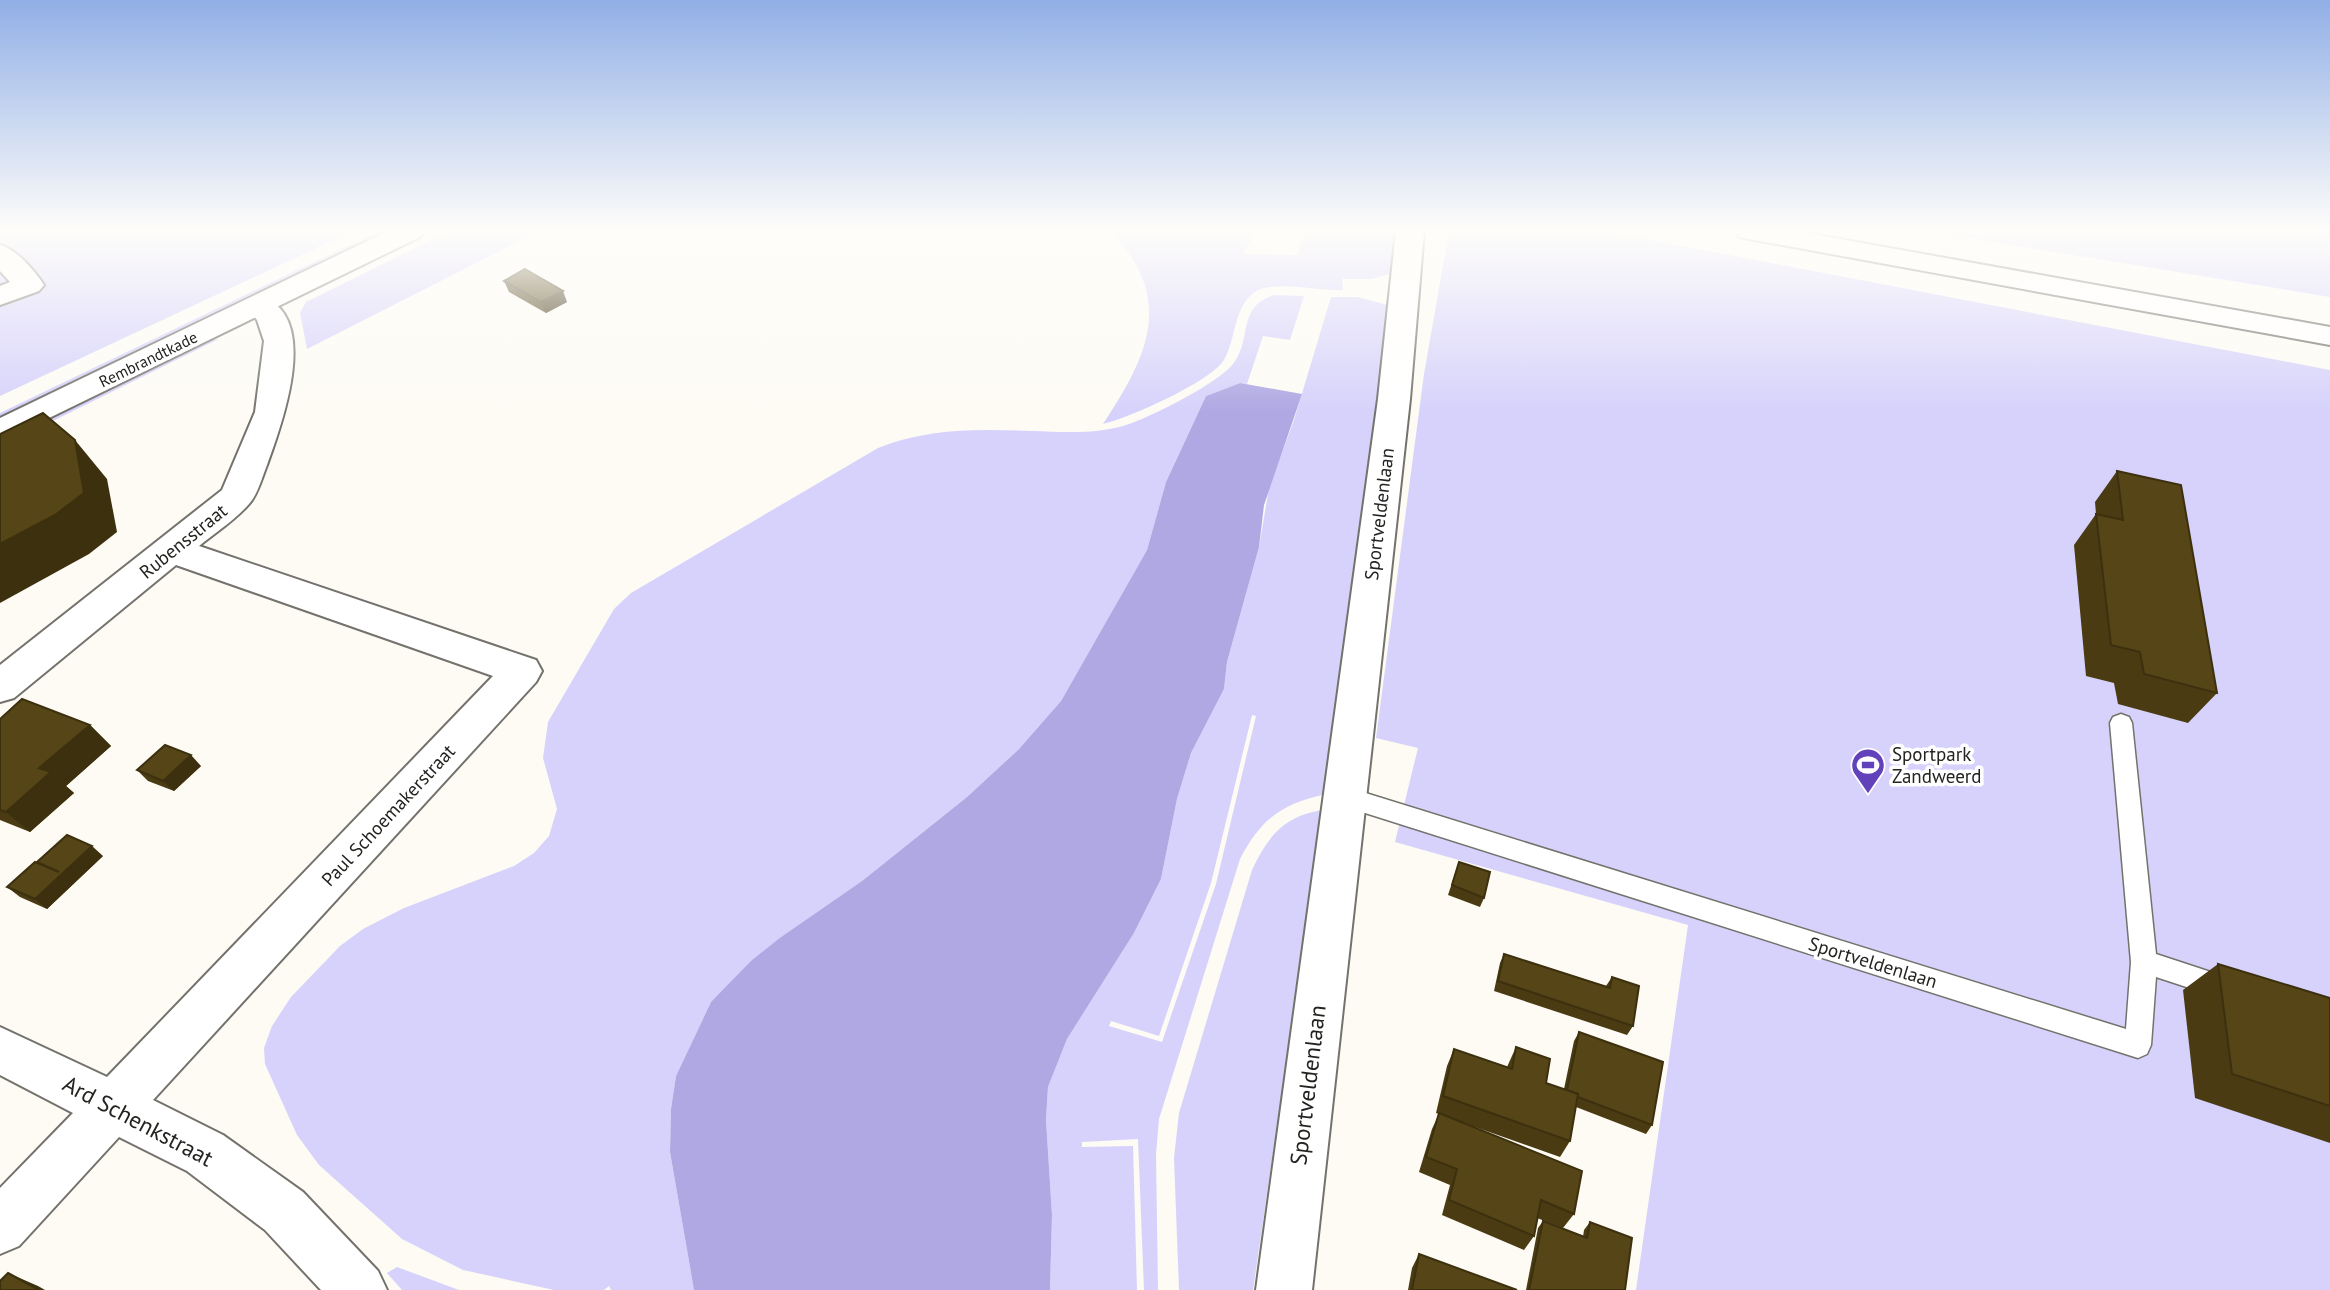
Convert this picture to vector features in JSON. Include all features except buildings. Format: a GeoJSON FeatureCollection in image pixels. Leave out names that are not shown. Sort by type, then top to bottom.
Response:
{"type":"FeatureCollection","features":[{"type":"Feature","properties":{"kind":"street","name":"Rembrandtkade"},"geometry":{"type":"LineString","coordinates":[[0,431],[286,291]]}},
{"type":"Feature","properties":{"kind":"street","name":"Sportveldenlaan"},"geometry":{"type":"LineString","coordinates":[[1284,1290],[1394,398],[1404,291]]}},
{"type":"Feature","properties":{"kind":"street"},"geometry":{"type":"LineString","coordinates":[[2082,291],[2330,336]]}},
{"type":"Feature","properties":{"kind":"street","name":"Rubensstraat"},"geometry":{"type":"LineString","coordinates":[[0,687],[237,496],[271,412],[279,341],[271,317],[258,305]]}},
{"type":"Feature","properties":{"kind":"street","name":"Paul Schoemakerstraat"},"geometry":{"type":"LineString","coordinates":[[0,1227],[522,671],[172,550]]}},
{"type":"Feature","properties":{"kind":"street","name":"Ard Schenkstraat"},"geometry":{"type":"LineString","coordinates":[[0,1050],[205,1153],[284,1211],[359,1290]]}},
{"type":"Feature","properties":{"kind":"lane"},"geometry":{"type":"LineString","coordinates":[[2121,723],[2144,962],[2250,996]]}},
{"type":"Feature","properties":{"kind":"lane","name":"Sportveldenlaan"},"geometry":{"type":"LineString","coordinates":[[1343,796],[2138,1045],[2144,962]]}},
{"type":"Feature","properties":{"kind":"shaded area"},"geometry":{"type":"Polygon","coordinates":[[[0,291],[224,291],[0,396],[0,291]]]}},
{"type":"Feature","properties":{"kind":"shaded area"},"geometry":{"type":"Polygon","coordinates":[[[253,291],[266,291],[0,420],[0,413],[253,291]]]}},
{"type":"Feature","properties":{"kind":"shaded area"},"geometry":{"type":"Polygon","coordinates":[[[328,291],[421,291],[307,349],[300,313],[306,302],[328,291]]]}},
{"type":"Feature","properties":{"kind":"shaded area"},"geometry":{"type":"Polygon","coordinates":[[[1146,291],[1256,291],[1244,304],[1228,351],[1216,369],[1168,398],[1103,424],[1132,375],[1142,351],[1148,327],[1149,304],[1146,291]]]}},
{"type":"Feature","properties":{"kind":"shaded area","name":"Sportpark Zandweerd"},"geometry":{"type":"Polygon","coordinates":[[[1438,291],[1918,291],[2330,370],[2330,1290],[1636,1290],[1688,925],[1395,842],[1418,748],[1376,738],[1424,374],[1438,291]]]}},
{"type":"Feature","properties":{"kind":"shaded area"},"geometry":{"type":"Polygon","coordinates":[[[2295,291],[2330,291],[2330,297],[2295,291]]]}},
{"type":"Feature","properties":{"kind":"shaded area"},"geometry":{"type":"Polygon","coordinates":[[[1274,295],[1304,296],[1290,340],[1263,336],[1247,384],[1240,383],[1206,396],[1166,482],[1147,550],[1061,701],[1019,749],[967,797],[862,881],[781,937],[711,1002],[676,1076],[671,1109],[670,1152],[694,1290],[611,1290],[609,1286],[604,1290],[554,1290],[463,1270],[402,1239],[319,1165],[297,1135],[265,1064],[264,1048],[272,1026],[291,997],[340,946],[363,929],[404,908],[514,866],[534,853],[549,836],[557,809],[543,758],[548,722],[614,609],[631,593],[878,448],[897,441],[934,433],[972,430],[1095,431],[1120,427],[1156,413],[1201,389],[1233,364],[1239,354],[1254,307],[1274,295]]]}},
{"type":"Feature","properties":{"kind":"shaded area"},"geometry":{"type":"Polygon","coordinates":[[[1331,297],[1358,297],[1391,306],[1326,794],[1297,803],[1274,815],[1256,833],[1240,859],[1159,1119],[1156,1154],[1158,1290],[1144,1290],[1138,1139],[1082,1142],[1082,1147],[1133,1146],[1137,1290],[1050,1290],[1052,1215],[1046,1120],[1048,1087],[1067,1039],[1134,933],[1161,879],[1177,799],[1191,753],[1224,689],[1227,662],[1259,547],[1269,488],[1294,420],[1331,297]],[[1252,715],[1211,883],[1159,1036],[1111,1021],[1109,1026],[1162,1042],[1216,884],[1256,716],[1252,715]]]}},
{"type":"Feature","properties":{"kind":"shaded area"},"geometry":{"type":"Polygon","coordinates":[[[219,339],[0,447],[0,443],[208,341],[219,339]]]}},
{"type":"Feature","properties":{"kind":"shaded area"},"geometry":{"type":"Polygon","coordinates":[[[1240,383],[1302,394],[1264,505],[1259,547],[1227,662],[1224,689],[1191,753],[1177,799],[1161,879],[1134,933],[1067,1039],[1048,1087],[1046,1120],[1052,1215],[1050,1290],[694,1290],[670,1152],[671,1109],[676,1076],[711,1002],[751,961],[862,881],[967,797],[1019,749],[1061,701],[1147,550],[1166,482],[1206,396],[1240,383]]]}},
{"type":"Feature","properties":{"kind":"shaded area"},"geometry":{"type":"Polygon","coordinates":[[[1323,810],[1253,1290],[1179,1290],[1174,1158],[1179,1113],[1252,870],[1264,847],[1279,829],[1298,817],[1323,810]]]}},
{"type":"Feature","properties":{"kind":"shaded area"},"geometry":{"type":"Polygon","coordinates":[[[397,1267],[459,1290],[402,1290],[387,1273],[397,1267]]]}},
{"type":"Feature","properties":{"kind":"place","name":"Sportpark Zandweerd"},"geometry":{"type":"Point","coordinates":[1868,795]}}]}
